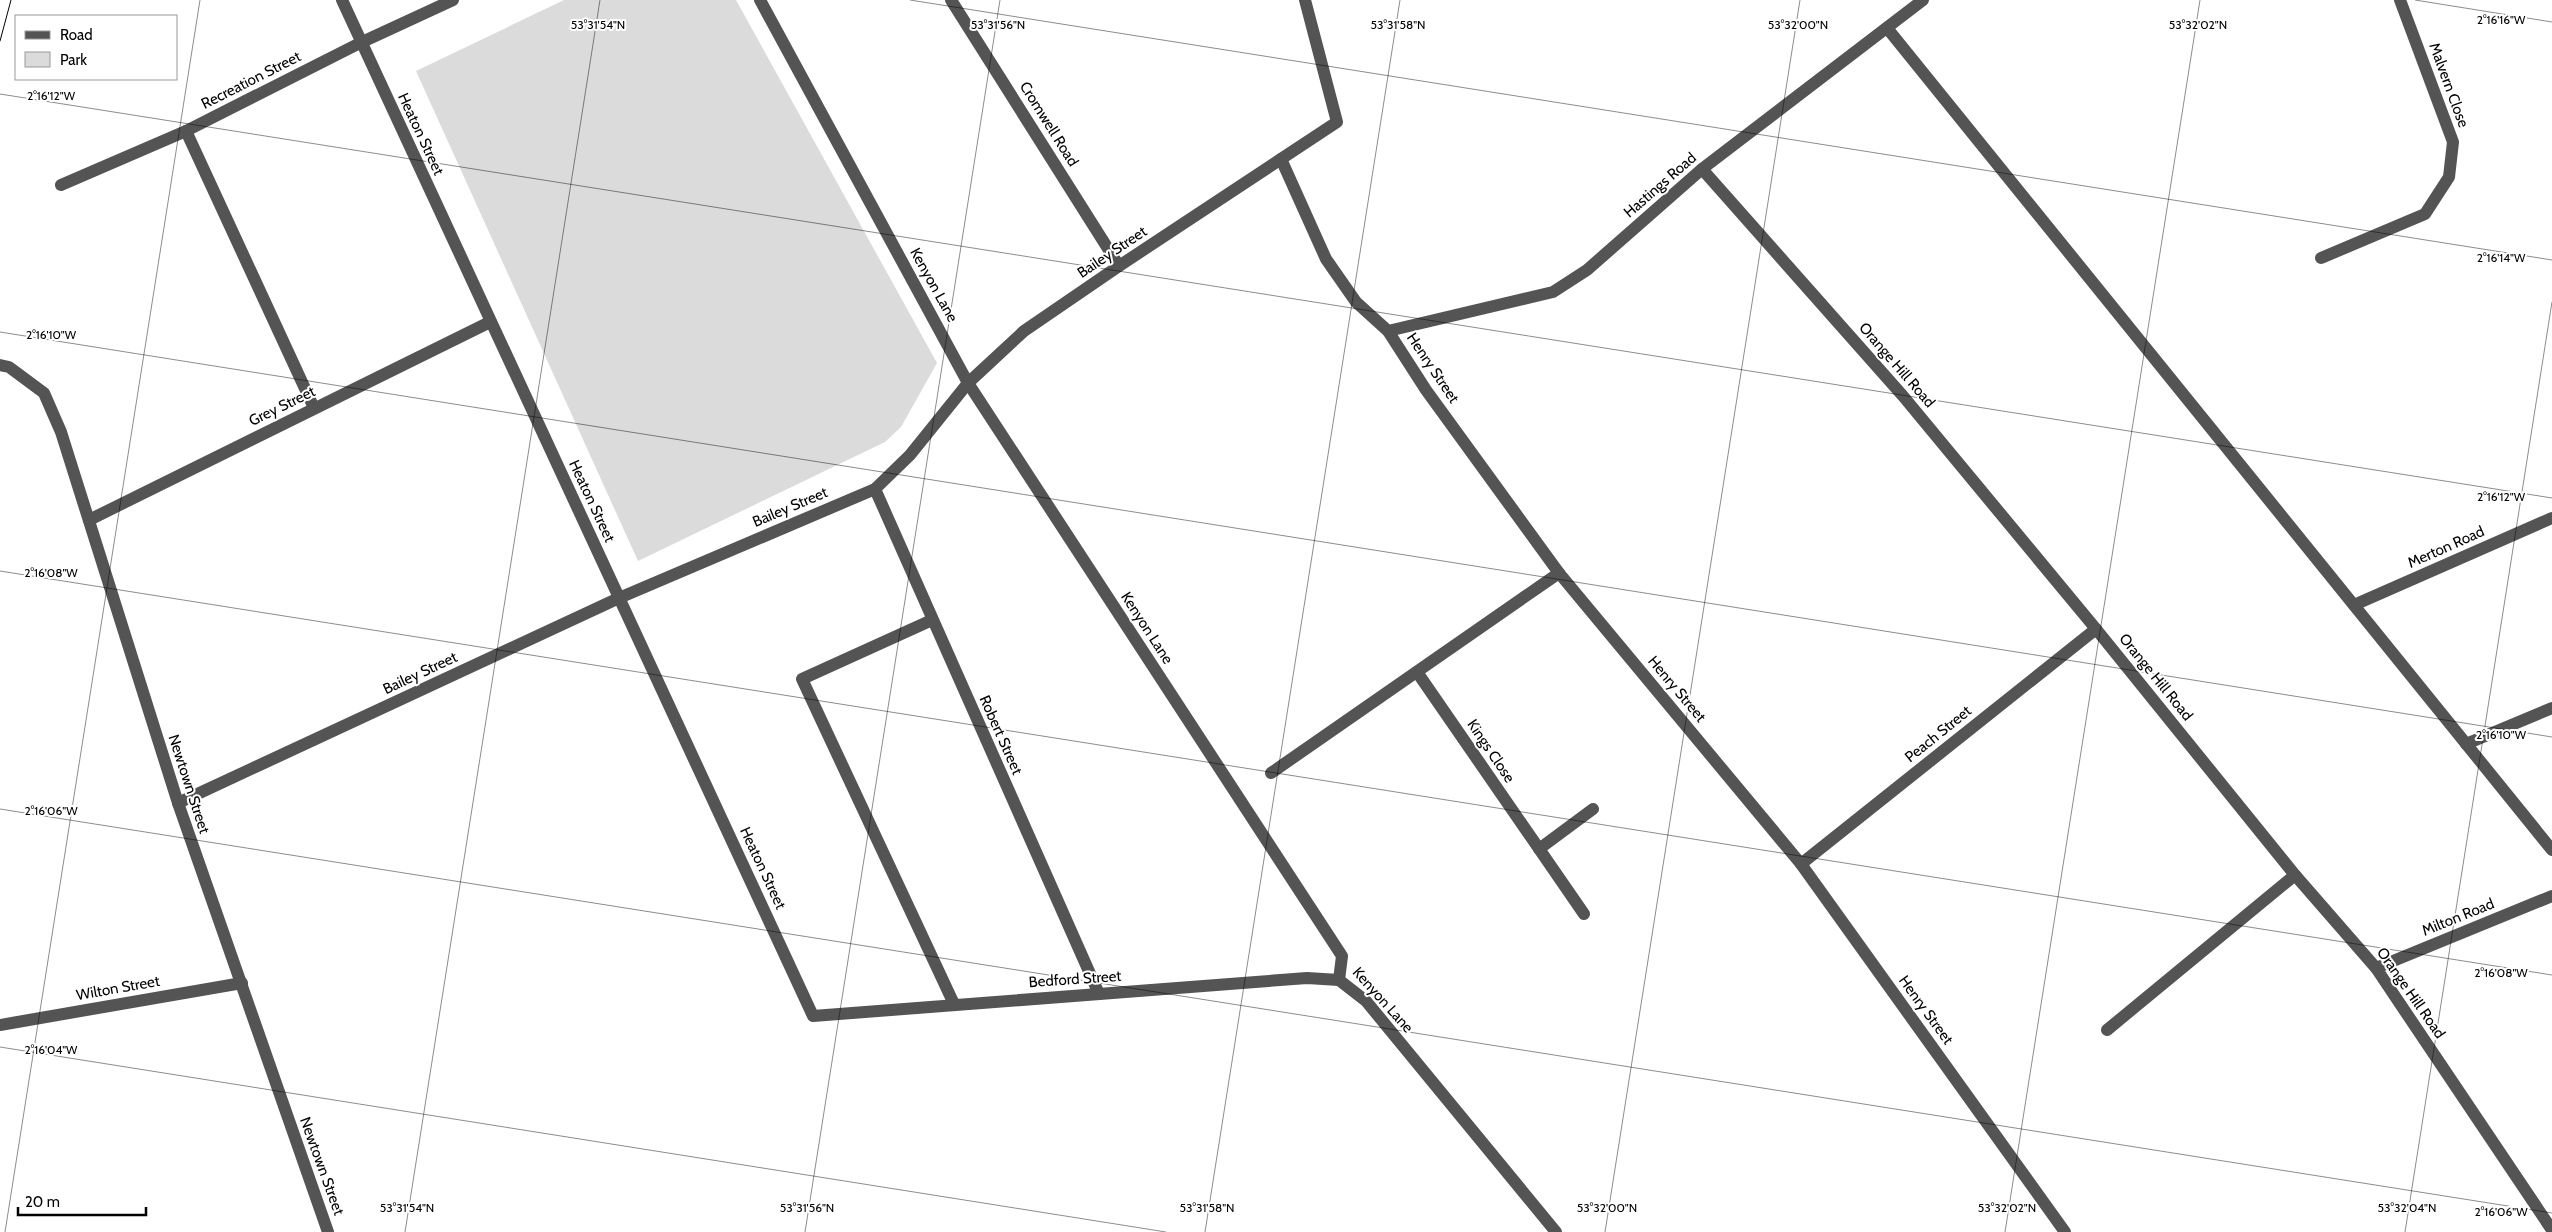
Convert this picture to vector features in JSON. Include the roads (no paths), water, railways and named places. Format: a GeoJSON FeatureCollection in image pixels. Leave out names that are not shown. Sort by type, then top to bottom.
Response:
{"type":"FeatureCollection","features":[{"type":"Feature","properties":{"kind":"street","name":"Heaton Street"},"geometry":{"type":"LineString","coordinates":[[342,0],[360,43],[813,1016]]}},
{"type":"Feature","properties":{"kind":"street","name":"Recreation Street"},"geometry":{"type":"LineString","coordinates":[[61,185],[186,131],[360,43],[453,0]]}},
{"type":"Feature","properties":{"kind":"street","name":"Kenyon Lane"},"geometry":{"type":"LineString","coordinates":[[760,0],[968,383],[1342,956],[1339,980],[1366,1002],[1556,1232]]}},
{"type":"Feature","properties":{"kind":"street","name":"Cromwell Road"},"geometry":{"type":"LineString","coordinates":[[952,0],[1119,266]]}},
{"type":"Feature","properties":{"kind":"street","name":"Bailey Street"},"geometry":{"type":"LineString","coordinates":[[178,803],[619,598],[875,489],[910,455],[968,383],[1024,331],[1337,122],[1305,0]]}},
{"type":"Feature","properties":{"kind":"street","name":"Hastings Road"},"geometry":{"type":"LineString","coordinates":[[1388,331],[1553,292],[1587,270],[1702,169],[1923,0]]}},
{"type":"Feature","properties":{"kind":"street","name":"Malvern Close"},"geometry":{"type":"LineString","coordinates":[[2321,258],[2425,214],[2449,177],[2453,142],[2400,0]]}},
{"type":"Feature","properties":{"kind":"street"},"geometry":{"type":"LineString","coordinates":[[1887,28],[2552,850]]}},
{"type":"Feature","properties":{"kind":"street"},"geometry":{"type":"LineString","coordinates":[[186,131],[314,408]]}},
{"type":"Feature","properties":{"kind":"street","name":"Henry Street"},"geometry":{"type":"LineString","coordinates":[[1281,159],[1326,259],[1356,302],[1388,331],[1426,390],[1559,573],[1801,864],[2065,1232]]}},
{"type":"Feature","properties":{"kind":"street","name":"Orange Hill Road"},"geometry":{"type":"LineString","coordinates":[[1702,169],[1903,396],[2096,629],[2295,876],[2376,968],[2552,1230]]}},
{"type":"Feature","properties":{"kind":"street","name":"Grey Street"},"geometry":{"type":"LineString","coordinates":[[89,520],[490,322]]}},
{"type":"Feature","properties":{"kind":"street","name":"Newtown Street"},"geometry":{"type":"LineString","coordinates":[[0,365],[9,367],[44,393],[61,432],[178,803],[328,1232]]}},
{"type":"Feature","properties":{"kind":"street","name":"Robert Street"},"geometry":{"type":"LineString","coordinates":[[875,489],[1099,994]]}},
{"type":"Feature","properties":{"kind":"street","name":"Merton Road"},"geometry":{"type":"LineString","coordinates":[[2354,605],[2552,518]]}},
{"type":"Feature","properties":{"kind":"street"},"geometry":{"type":"LineString","coordinates":[[1270,773],[1559,573]]}},
{"type":"Feature","properties":{"kind":"street"},"geometry":{"type":"LineString","coordinates":[[932,620],[802,679],[954,1004]]}},
{"type":"Feature","properties":{"kind":"street","name":"Peach Street"},"geometry":{"type":"LineString","coordinates":[[1801,864],[2096,629]]}},
{"type":"Feature","properties":{"kind":"street","name":"Kings Close"},"geometry":{"type":"LineString","coordinates":[[1417,672],[1584,914]]}},
{"type":"Feature","properties":{"kind":"street"},"geometry":{"type":"LineString","coordinates":[[2466,744],[2552,708]]}},
{"type":"Feature","properties":{"kind":"street"},"geometry":{"type":"LineString","coordinates":[[1539,849],[1593,809]]}},
{"type":"Feature","properties":{"kind":"street"},"geometry":{"type":"LineString","coordinates":[[2108,1030],[2295,876]]}},
{"type":"Feature","properties":{"kind":"street","name":"Milton Road"},"geometry":{"type":"LineString","coordinates":[[2376,968],[2552,896]]}},
{"type":"Feature","properties":{"kind":"street","name":"Bedford Street"},"geometry":{"type":"LineString","coordinates":[[813,1016],[1307,978],[1339,980]]}},
{"type":"Feature","properties":{"kind":"street","name":"Wilton Street"},"geometry":{"type":"LineString","coordinates":[[0,1026],[242,983]]}},
{"type":"Feature","properties":{"kind":"tram line"},"geometry":{"type":"LineString","coordinates":[[0,41],[11,0]]}}]}
